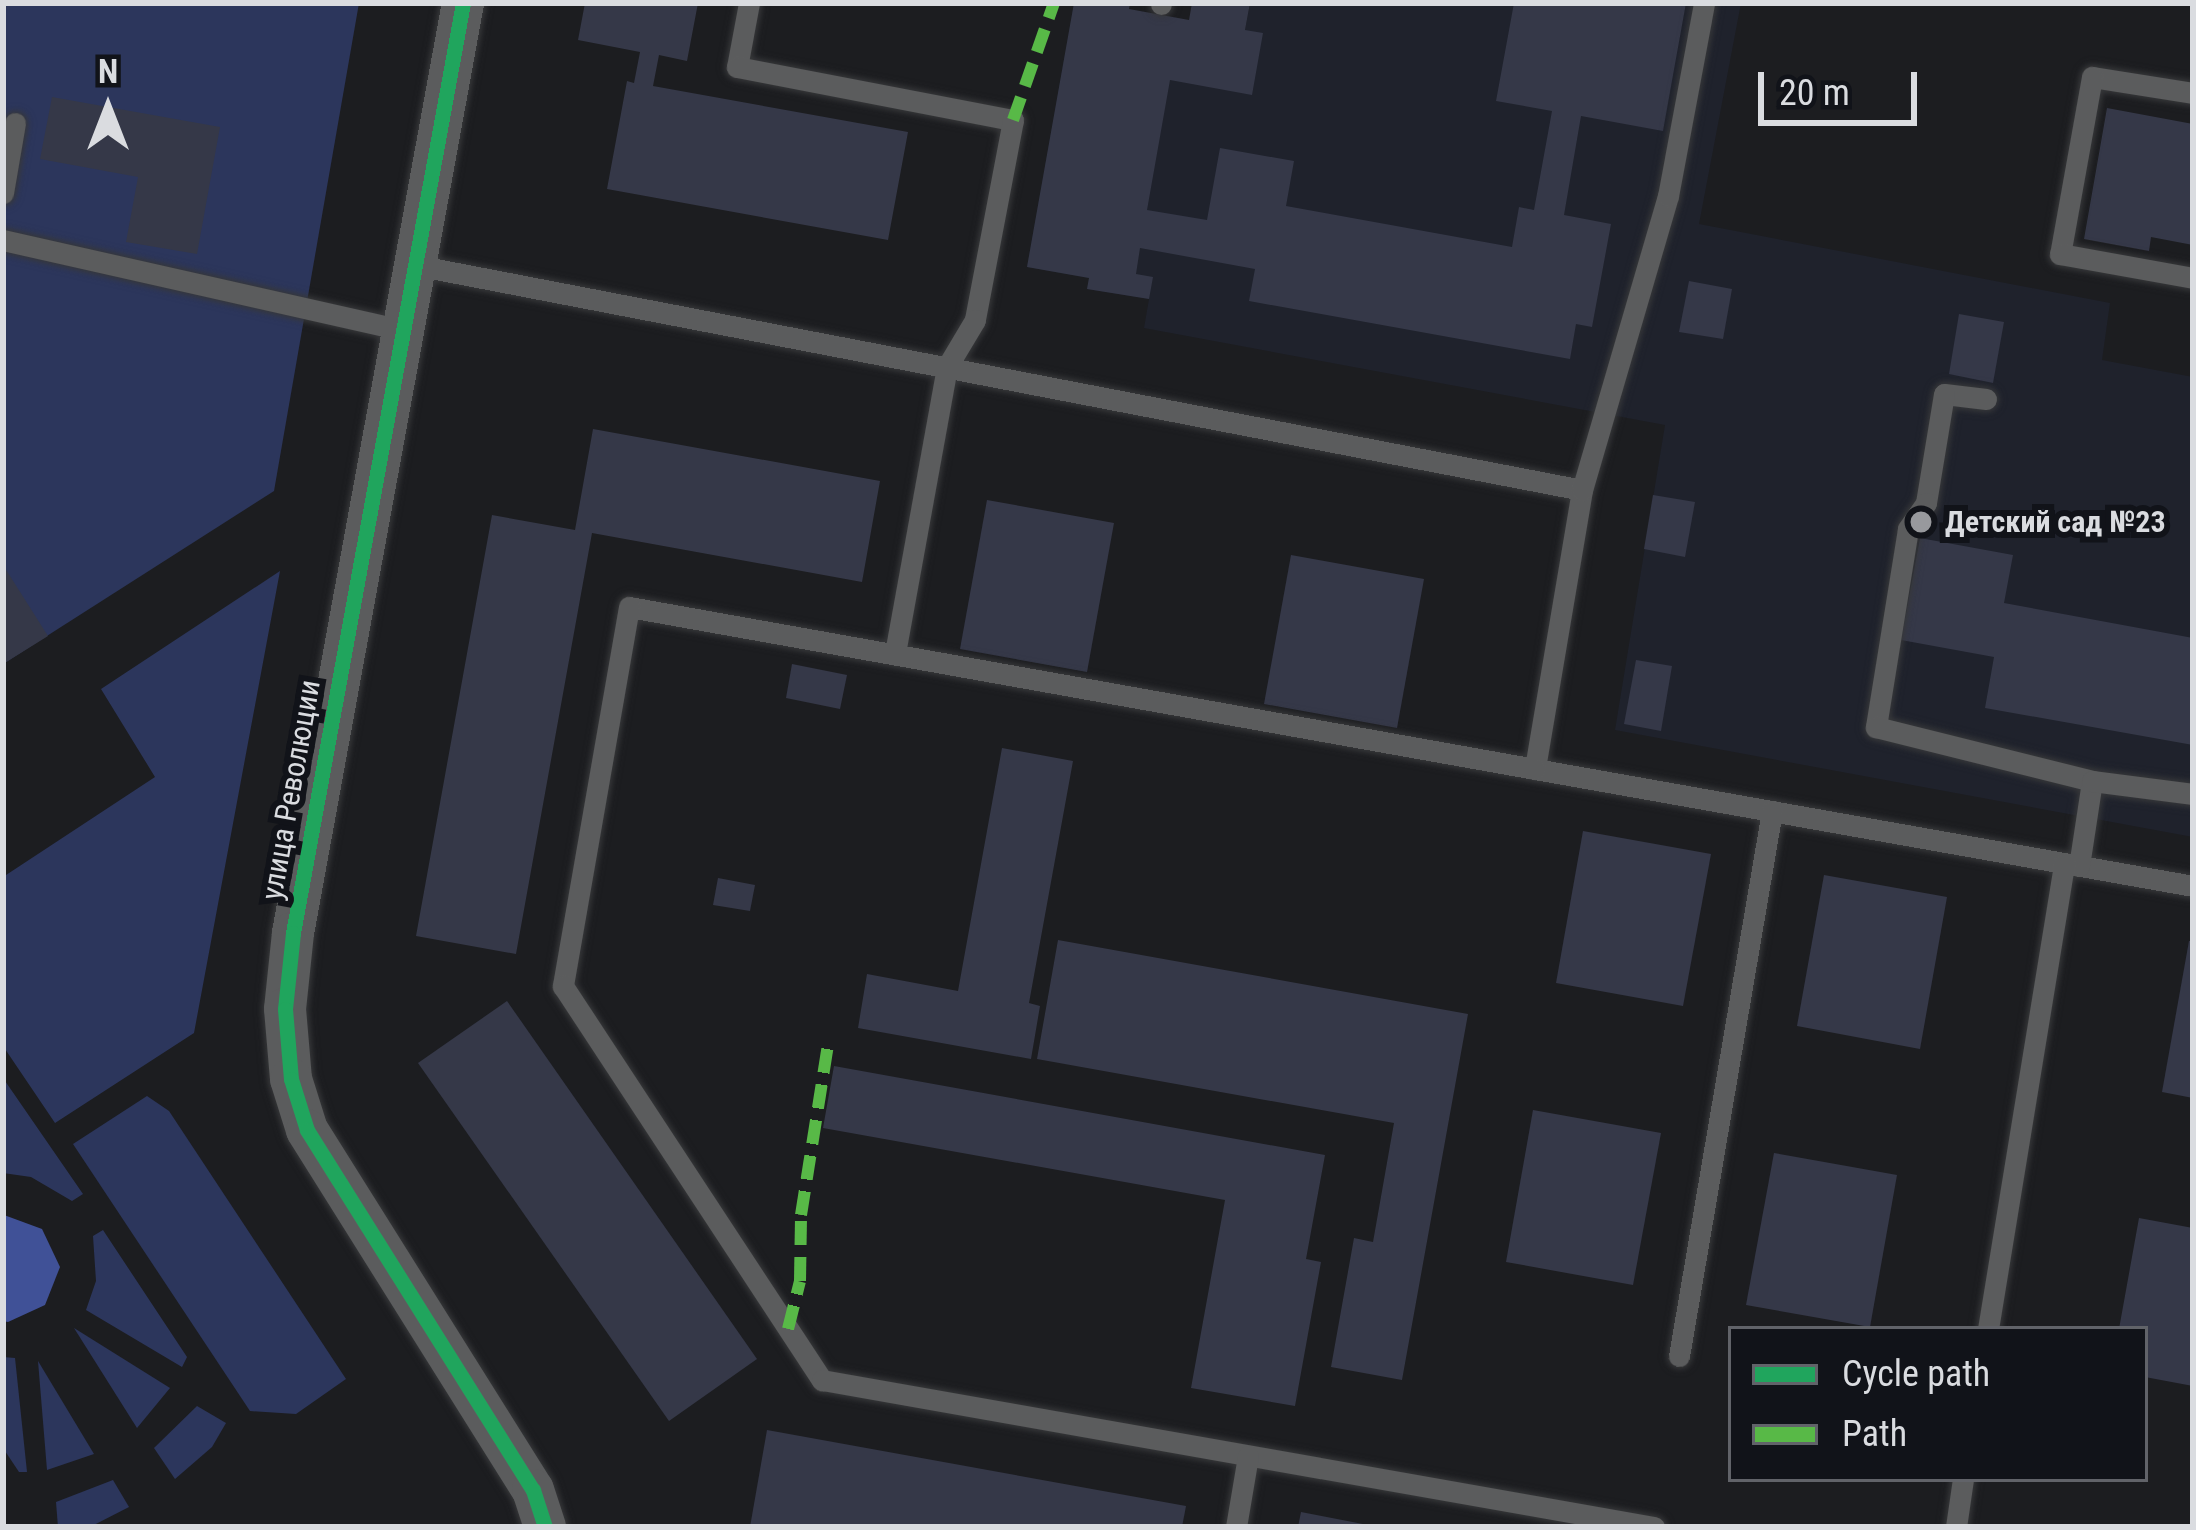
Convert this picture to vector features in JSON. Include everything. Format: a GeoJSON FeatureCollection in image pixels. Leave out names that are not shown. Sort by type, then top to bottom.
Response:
{"type":"FeatureCollection","features":[{"type":"Feature","properties":{"kind":"street","name":"улица Революции"},"geometry":{"type":"LineString","coordinates":[[464,3],[292,933],[285,1009],[291,1079],[307,1130],[533,1490],[544,1527]]}},
{"type":"Feature","properties":{"kind":"lane"},"geometry":{"type":"LineString","coordinates":[[748,3],[737,67],[1013,120],[975,320],[947,367],[895,654]]}},
{"type":"Feature","properties":{"kind":"lane"},"geometry":{"type":"LineString","coordinates":[[1535,769],[1582,490],[1668,196],[1704,3]]}},
{"type":"Feature","properties":{"kind":"lane"},"geometry":{"type":"LineString","coordinates":[[2193,93],[2092,76],[2060,254],[2193,278]]}},
{"type":"Feature","properties":{"kind":"lane"},"geometry":{"type":"LineString","coordinates":[[3,193],[16,123]]}},
{"type":"Feature","properties":{"kind":"lane"},"geometry":{"type":"LineString","coordinates":[[3,240],[403,330]]}},
{"type":"Feature","properties":{"kind":"lane"},"geometry":{"type":"LineString","coordinates":[[415,265],[1582,490]]}},
{"type":"Feature","properties":{"kind":"lane"},"geometry":{"type":"LineString","coordinates":[[1986,399],[1944,394],[1926,503],[1908,529],[1876,728],[2092,781],[2193,794]]}},
{"type":"Feature","properties":{"kind":"lane"},"geometry":{"type":"LineString","coordinates":[[1654,1527],[822,1380],[563,986],[629,607],[2193,886]]}},
{"type":"Feature","properties":{"kind":"lane"},"geometry":{"type":"LineString","coordinates":[[1989,1326],[2071,864],[2092,781]]}},
{"type":"Feature","properties":{"kind":"lane"},"geometry":{"type":"LineString","coordinates":[[1679,1356],[1772,811]]}},
{"type":"Feature","properties":{"kind":"lane"},"geometry":{"type":"LineString","coordinates":[[1236,1527],[1248,1456]]}},
{"type":"Feature","properties":{"kind":"lane"},"geometry":{"type":"LineString","coordinates":[[1956,1527],[1964,1482]]}},
{"type":"Feature","properties":{"kind":"shaded area"},"geometry":{"type":"Polygon","coordinates":[[[3,3],[359,3],[274,491],[3,664],[3,3]]]}},
{"type":"Feature","properties":{"kind":"shaded area"},"geometry":{"type":"Polygon","coordinates":[[[1074,3],[1245,30],[1250,3],[1741,3],[1699,224],[2110,303],[2102,360],[2193,377],[2193,837],[1615,730],[1665,425],[1144,328],[1149,299],[1087,289],[1089,278],[1027,267],[1074,3]]]}},
{"type":"Feature","properties":{"kind":"shaded area"},"geometry":{"type":"Polygon","coordinates":[[[280,571],[194,1033],[55,1123],[3,1046],[3,877],[155,777],[101,689],[280,571]]]}},
{"type":"Feature","properties":{"kind":"shaded area"},"geometry":{"type":"Polygon","coordinates":[[[3,1078],[83,1194],[72,1201],[31,1177],[3,1173],[3,1078]]]}},
{"type":"Feature","properties":{"kind":"shaded area"},"geometry":{"type":"Polygon","coordinates":[[[147,1096],[169,1111],[346,1379],[296,1414],[250,1411],[73,1144],[147,1096]]]}},
{"type":"Feature","properties":{"kind":"shaded area"},"geometry":{"type":"Polygon","coordinates":[[[103,1230],[187,1357],[182,1367],[86,1310],[96,1281],[93,1236],[103,1230]]]}},
{"type":"Feature","properties":{"kind":"shaded area"},"geometry":{"type":"Polygon","coordinates":[[[74,1328],[170,1388],[137,1428],[74,1328]]]}},
{"type":"Feature","properties":{"kind":"shaded area"},"geometry":{"type":"Polygon","coordinates":[[[3,1357],[15,1358],[27,1472],[19,1472],[3,1448],[3,1357]]]}},
{"type":"Feature","properties":{"kind":"shaded area"},"geometry":{"type":"Polygon","coordinates":[[[38,1361],[94,1454],[47,1470],[38,1361]]]}},
{"type":"Feature","properties":{"kind":"shaded area"},"geometry":{"type":"Polygon","coordinates":[[[197,1406],[226,1423],[212,1447],[175,1479],[154,1448],[197,1406]]]}},
{"type":"Feature","properties":{"kind":"shaded area"},"geometry":{"type":"Polygon","coordinates":[[[113,1480],[129,1507],[90,1527],[58,1527],[56,1502],[113,1480]]]}},
{"type":"Feature","properties":{"kind":"water"},"geometry":{"type":"Polygon","coordinates":[[[4,1215],[42,1229],[60,1267],[45,1305],[8,1322],[3,1321],[4,1215]]]}},
{"type":"Feature","properties":{"kind":"building"},"geometry":{"type":"Polygon","coordinates":[[[585,3],[698,3],[687,61],[659,55],[653,86],[908,132],[888,240],[607,189],[627,81],[634,83],[640,52],[578,40],[585,3]]]}},
{"type":"Feature","properties":{"kind":"building"},"geometry":{"type":"Polygon","coordinates":[[[1074,3],[1130,3],[1129,9],[1189,20],[1192,3],[1250,3],[1245,30],[1263,33],[1252,95],[1170,80],[1147,210],[1207,220],[1220,148],[1294,161],[1286,206],[1512,247],[1519,207],[1534,210],[1552,111],[1496,101],[1514,3],[1686,3],[1663,131],[1581,116],[1564,215],[1611,224],[1592,327],[1576,324],[1570,359],[1249,301],[1255,269],[1140,248],[1136,274],[1153,277],[1149,299],[1087,289],[1089,278],[1027,267],[1074,3]]]}},
{"type":"Feature","properties":{"kind":"building"},"geometry":{"type":"Polygon","coordinates":[[[52,97],[220,127],[197,254],[126,242],[138,177],[40,159],[52,97]]]}},
{"type":"Feature","properties":{"kind":"building"},"geometry":{"type":"Polygon","coordinates":[[[2107,108],[2193,124],[2193,245],[2151,237],[2149,251],[2084,239],[2107,108]]]}},
{"type":"Feature","properties":{"kind":"building"},"geometry":{"type":"Polygon","coordinates":[[[1689,281],[1732,289],[1723,339],[1679,332],[1689,281]]]}},
{"type":"Feature","properties":{"kind":"building"},"geometry":{"type":"Polygon","coordinates":[[[1959,314],[2004,322],[1993,383],[1949,374],[1959,314]]]}},
{"type":"Feature","properties":{"kind":"building"},"geometry":{"type":"Polygon","coordinates":[[[593,429],[880,481],[862,582],[592,533],[516,954],[416,936],[492,515],[575,530],[593,429]]]}},
{"type":"Feature","properties":{"kind":"building"},"geometry":{"type":"Polygon","coordinates":[[[1653,495],[1695,502],[1685,557],[1644,549],[1653,495]]]}},
{"type":"Feature","properties":{"kind":"building"},"geometry":{"type":"Polygon","coordinates":[[[987,500],[1114,523],[1087,672],[960,649],[987,500]]]}},
{"type":"Feature","properties":{"kind":"building"},"geometry":{"type":"Polygon","coordinates":[[[1920,538],[2013,555],[2004,603],[2193,638],[2193,745],[1985,708],[1994,657],[1901,640],[1920,538]]]}},
{"type":"Feature","properties":{"kind":"building"},"geometry":{"type":"Polygon","coordinates":[[[1291,555],[1424,579],[1397,728],[1264,704],[1291,555]]]}},
{"type":"Feature","properties":{"kind":"building"},"geometry":{"type":"Polygon","coordinates":[[[3,565],[48,636],[3,664],[3,565]]]}},
{"type":"Feature","properties":{"kind":"building"},"geometry":{"type":"Polygon","coordinates":[[[1636,660],[1672,666],[1661,731],[1624,724],[1636,660]]]}},
{"type":"Feature","properties":{"kind":"building"},"geometry":{"type":"Polygon","coordinates":[[[792,664],[847,675],[840,709],[786,698],[792,664]]]}},
{"type":"Feature","properties":{"kind":"building"},"geometry":{"type":"Polygon","coordinates":[[[1002,748],[1073,761],[1029,1003],[1040,1006],[1031,1059],[858,1028],[867,974],[958,991],[1002,748]]]}},
{"type":"Feature","properties":{"kind":"building"},"geometry":{"type":"Polygon","coordinates":[[[1583,831],[1711,854],[1683,1006],[1556,983],[1583,831]]]}},
{"type":"Feature","properties":{"kind":"building"},"geometry":{"type":"Polygon","coordinates":[[[1824,875],[1947,897],[1920,1049],[1797,1026],[1824,875]]]}},
{"type":"Feature","properties":{"kind":"building"},"geometry":{"type":"Polygon","coordinates":[[[718,878],[755,885],[750,911],[713,905],[718,878]]]}},
{"type":"Feature","properties":{"kind":"building"},"geometry":{"type":"Polygon","coordinates":[[[1058,940],[1468,1014],[1402,1380],[1331,1367],[1354,1238],[1373,1242],[1394,1123],[1037,1059],[1058,940]]]}},
{"type":"Feature","properties":{"kind":"building"},"geometry":{"type":"Polygon","coordinates":[[[2189,941],[2193,941],[2193,1098],[2162,1092],[2189,941]]]}},
{"type":"Feature","properties":{"kind":"building"},"geometry":{"type":"Polygon","coordinates":[[[507,1001],[757,1359],[669,1421],[418,1063],[507,1001]]]}},
{"type":"Feature","properties":{"kind":"building"},"geometry":{"type":"Polygon","coordinates":[[[834,1066],[1325,1155],[1306,1259],[1321,1262],[1295,1406],[1191,1388],[1225,1200],[823,1128],[834,1066]]]}},
{"type":"Feature","properties":{"kind":"building"},"geometry":{"type":"Polygon","coordinates":[[[1533,1110],[1661,1133],[1633,1285],[1506,1262],[1533,1110]]]}},
{"type":"Feature","properties":{"kind":"building"},"geometry":{"type":"Polygon","coordinates":[[[1774,1153],[1897,1175],[1870,1326],[1746,1305],[1774,1153]]]}},
{"type":"Feature","properties":{"kind":"building"},"geometry":{"type":"Polygon","coordinates":[[[2139,1218],[2193,1228],[2193,1386],[2148,1378],[2148,1326],[2120,1326],[2139,1218]]]}},
{"type":"Feature","properties":{"kind":"building"},"geometry":{"type":"Polygon","coordinates":[[[767,1430],[1186,1506],[1182,1527],[750,1527],[767,1430]]]}},
{"type":"Feature","properties":{"kind":"building"},"geometry":{"type":"Polygon","coordinates":[[[1301,1512],[1368,1525],[1368,1527],[1298,1527],[1301,1512]]]}},
{"type":"Feature","properties":{"kind":"marked path"},"geometry":{"type":"LineString","coordinates":[[1013,120],[1054,3]]}},
{"type":"Feature","properties":{"kind":"marked path"},"geometry":{"type":"LineString","coordinates":[[788,1329],[800,1281],[801,1215],[828,1044]]}},
{"type":"Feature","properties":{"kind":"cycle path"},"geometry":{"type":"LineString","coordinates":[[463,3],[293,933],[285,1009],[291,1079],[307,1130],[533,1490],[545,1527]]}},
{"type":"Feature","properties":{"kind":"place","name":"Детский сад №23"},"geometry":{"type":"Point","coordinates":[1921,522]}}]}
